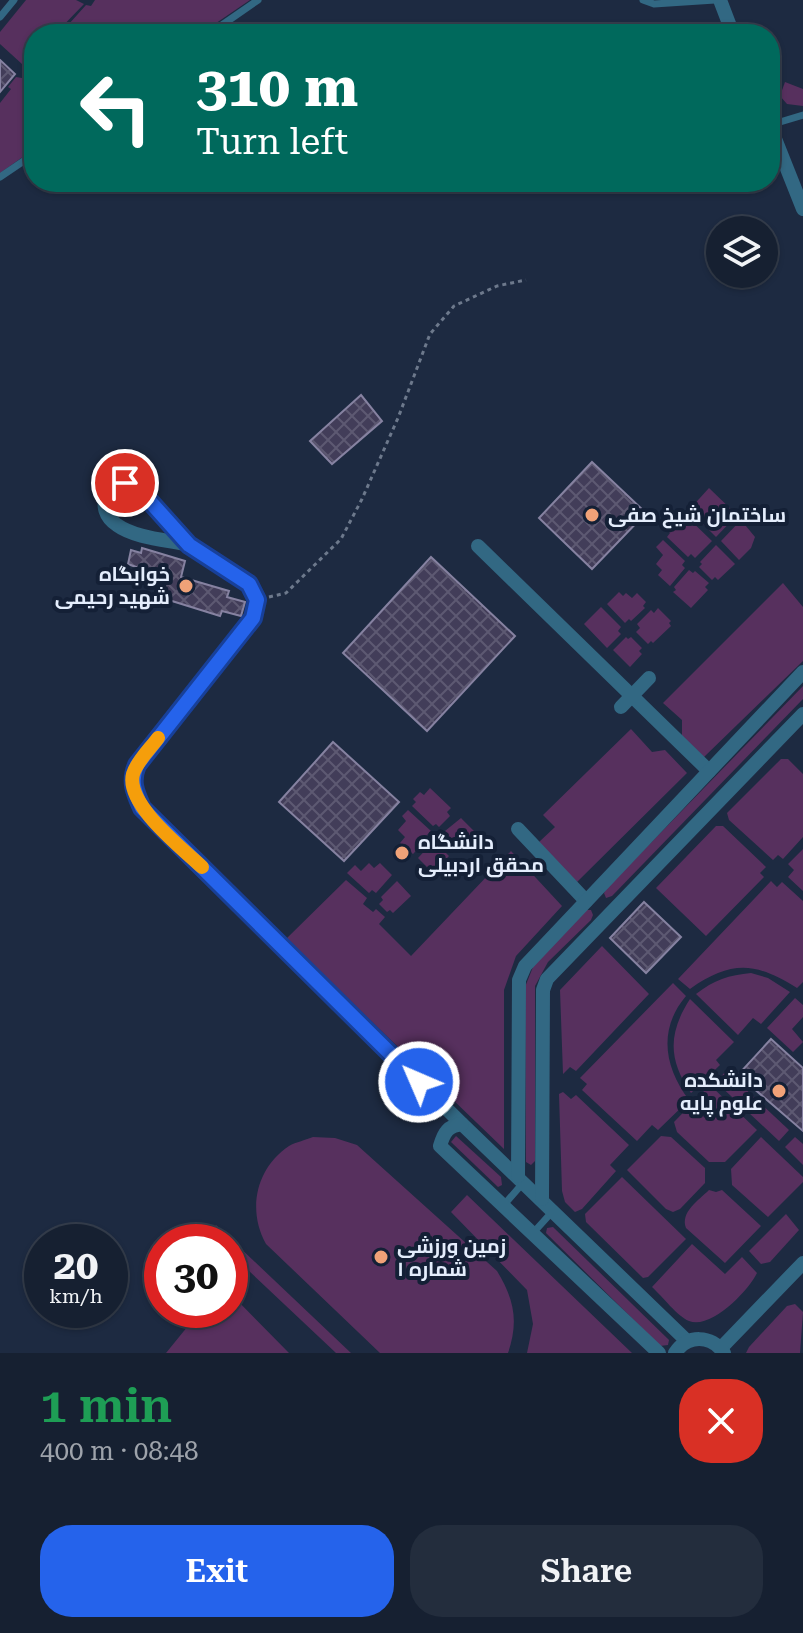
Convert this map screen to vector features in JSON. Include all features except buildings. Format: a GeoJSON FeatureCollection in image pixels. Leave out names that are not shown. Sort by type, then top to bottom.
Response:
{"type":"FeatureCollection","features":[{"type":"Feature","properties":{"kind":"street"},"geometry":{"type":"LineString","coordinates":[[717,0],[728,24]]}},
{"type":"Feature","properties":{"kind":"street"},"geometry":{"type":"LineString","coordinates":[[780,150],[803,209]]}},
{"type":"Feature","properties":{"kind":"street"},"geometry":{"type":"LineString","coordinates":[[189,545],[117,526],[108,517],[104,503],[108,493],[115,486],[125,483],[137,487],[189,545],[249,584],[257,600],[253,618],[137,765],[132,776],[133,787],[142,808],[687,1341]]}},
{"type":"Feature","properties":{"kind":"street"},"geometry":{"type":"LineString","coordinates":[[478,546],[626,702],[709,771]]}},
{"type":"Feature","properties":{"kind":"street"},"geometry":{"type":"LineString","coordinates":[[520,1179],[519,980],[533,956],[803,672]]}},
{"type":"Feature","properties":{"kind":"street"},"geometry":{"type":"LineString","coordinates":[[626,702],[649,678]]}},
{"type":"Feature","properties":{"kind":"street"},"geometry":{"type":"LineString","coordinates":[[542,1199],[543,990],[547,979],[803,714]]}},
{"type":"Feature","properties":{"kind":"street"},"geometry":{"type":"LineString","coordinates":[[518,829],[586,901]]}},
{"type":"Feature","properties":{"kind":"street"},"geometry":{"type":"LineString","coordinates":[[462,1124],[452,1125],[443,1135],[440,1146],[659,1353]]}},
{"type":"Feature","properties":{"kind":"street"},"geometry":{"type":"LineString","coordinates":[[675,1353],[687,1341],[707,1339],[723,1350],[803,1263]]}},
{"type":"Feature","properties":{"kind":"lane"},"geometry":{"type":"LineString","coordinates":[[0,17],[14,0]]}},
{"type":"Feature","properties":{"kind":"lane"},"geometry":{"type":"LineString","coordinates":[[223,24],[258,0]]}},
{"type":"Feature","properties":{"kind":"lane"},"geometry":{"type":"LineString","coordinates":[[643,0],[654,4],[717,0]]}},
{"type":"Feature","properties":{"kind":"lane"},"geometry":{"type":"LineString","coordinates":[[780,122],[803,115]]}},
{"type":"Feature","properties":{"kind":"lane"},"geometry":{"type":"LineString","coordinates":[[0,177],[24,161]]}},
{"type":"Feature","properties":{"kind":"lane"},"geometry":{"type":"LineString","coordinates":[[503,1206],[520,1179]]}},
{"type":"Feature","properties":{"kind":"lane"},"geometry":{"type":"LineString","coordinates":[[533,1233],[554,1210]]}},
{"type":"Feature","properties":{"kind":"path"},"geometry":{"type":"LineString","coordinates":[[257,600],[286,593],[341,539],[398,418],[430,334],[454,306],[497,286],[526,280]]}},
{"type":"Feature","properties":{"kind":"shaded area"},"geometry":{"type":"Polygon","coordinates":[[[26,0],[76,0],[84,4],[65,24],[24,24],[22,64],[0,44],[0,32],[26,0]]]}},
{"type":"Feature","properties":{"kind":"shaded area"},"geometry":{"type":"Polygon","coordinates":[[[95,0],[250,0],[215,24],[69,24],[86,5],[91,6],[95,0]]]}},
{"type":"Feature","properties":{"kind":"shaded area"},"geometry":{"type":"Polygon","coordinates":[[[16,77],[24,78],[24,156],[0,173],[0,103],[11,89],[8,87],[16,77]]]}},
{"type":"Feature","properties":{"kind":"shaded area"},"geometry":{"type":"Polygon","coordinates":[[[785,82],[803,89],[803,106],[787,104],[780,96],[785,82]]]}},
{"type":"Feature","properties":{"kind":"shaded area"},"geometry":{"type":"Polygon","coordinates":[[[709,488],[737,515],[716,537],[689,510],[709,488]]]}},
{"type":"Feature","properties":{"kind":"shaded area"},"geometry":{"type":"Polygon","coordinates":[[[684,514],[712,541],[695,558],[691,554],[688,557],[667,537],[668,531],[684,514]]]}},
{"type":"Feature","properties":{"kind":"shaded area"},"geometry":{"type":"Polygon","coordinates":[[[741,520],[755,537],[751,548],[739,560],[721,541],[741,520]]]}},
{"type":"Feature","properties":{"kind":"shaded area"},"geometry":{"type":"Polygon","coordinates":[[[663,540],[685,561],[682,565],[685,568],[670,586],[658,575],[662,570],[656,564],[663,555],[656,547],[663,540]]]}},
{"type":"Feature","properties":{"kind":"shaded area"},"geometry":{"type":"Polygon","coordinates":[[[716,545],[735,564],[718,580],[715,577],[712,580],[699,567],[716,545]]]}},
{"type":"Feature","properties":{"kind":"shaded area"},"geometry":{"type":"Polygon","coordinates":[[[689,570],[695,571],[709,583],[705,587],[708,590],[691,608],[673,592],[689,570]]]}},
{"type":"Feature","properties":{"kind":"shaded area"},"geometry":{"type":"Polygon","coordinates":[[[783,583],[803,607],[803,661],[704,757],[682,736],[682,720],[663,703],[783,583]]]}},
{"type":"Feature","properties":{"kind":"shaded area"},"geometry":{"type":"Polygon","coordinates":[[[619,592],[632,598],[637,593],[646,602],[645,608],[625,623],[607,604],[619,592]]]}},
{"type":"Feature","properties":{"kind":"shaded area"},"geometry":{"type":"Polygon","coordinates":[[[601,607],[621,627],[618,631],[621,634],[607,648],[584,624],[601,607]]]}},
{"type":"Feature","properties":{"kind":"shaded area"},"geometry":{"type":"Polygon","coordinates":[[[658,608],[671,621],[671,626],[648,644],[636,632],[640,628],[637,624],[651,610],[654,613],[658,608]]]}},
{"type":"Feature","properties":{"kind":"shaded area"},"geometry":{"type":"Polygon","coordinates":[[[626,637],[631,637],[642,648],[639,651],[642,654],[630,667],[613,650],[626,637]]]}},
{"type":"Feature","properties":{"kind":"shaded area"},"geometry":{"type":"Polygon","coordinates":[[[803,686],[803,699],[612,896],[606,898],[604,893],[607,888],[803,686]]]}},
{"type":"Feature","properties":{"kind":"shaded area"},"geometry":{"type":"Polygon","coordinates":[[[631,729],[652,752],[665,750],[687,773],[577,882],[538,843],[555,827],[543,815],[631,729]]]}},
{"type":"Feature","properties":{"kind":"shaded area"},"geometry":{"type":"Polygon","coordinates":[[[781,759],[788,759],[803,774],[803,837],[783,859],[778,855],[773,860],[729,820],[727,813],[781,759]]]}},
{"type":"Feature","properties":{"kind":"shaded area"},"geometry":{"type":"Polygon","coordinates":[[[430,788],[451,808],[447,812],[450,816],[439,827],[436,824],[433,826],[412,806],[416,802],[413,799],[420,792],[424,795],[430,788]]]}},
{"type":"Feature","properties":{"kind":"shaded area"},"geometry":{"type":"Polygon","coordinates":[[[408,810],[431,831],[413,854],[400,843],[405,837],[398,830],[406,821],[402,816],[408,810]]]}},
{"type":"Feature","properties":{"kind":"shaded area"},"geometry":{"type":"Polygon","coordinates":[[[461,818],[474,831],[458,847],[444,837],[447,834],[445,831],[461,818]]]}},
{"type":"Feature","properties":{"kind":"shaded area"},"geometry":{"type":"Polygon","coordinates":[[[716,826],[723,826],[766,867],[760,873],[764,877],[706,936],[656,888],[716,826]]]}},
{"type":"Feature","properties":{"kind":"shaded area"},"geometry":{"type":"Polygon","coordinates":[[[435,840],[438,844],[441,841],[450,850],[446,853],[449,856],[433,873],[418,858],[435,840]]]}},
{"type":"Feature","properties":{"kind":"shaded area"},"geometry":{"type":"Polygon","coordinates":[[[803,849],[803,891],[788,877],[794,870],[788,864],[803,849]]]}},
{"type":"Feature","properties":{"kind":"shaded area"},"geometry":{"type":"Polygon","coordinates":[[[511,851],[562,906],[516,956],[504,990],[504,1149],[286,939],[346,880],[367,898],[363,904],[385,917],[379,924],[411,956],[511,851]]]}},
{"type":"Feature","properties":{"kind":"shaded area"},"geometry":{"type":"Polygon","coordinates":[[[369,863],[374,868],[380,863],[392,875],[376,893],[372,890],[369,893],[347,873],[355,865],[361,871],[369,863]]]}},
{"type":"Feature","properties":{"kind":"shaded area"},"geometry":{"type":"Polygon","coordinates":[[[397,881],[411,896],[393,913],[390,910],[387,912],[379,904],[383,900],[381,897],[397,881]]]}},
{"type":"Feature","properties":{"kind":"shaded area"},"geometry":{"type":"Polygon","coordinates":[[[771,881],[777,887],[782,882],[803,901],[803,982],[797,988],[769,973],[744,968],[718,973],[690,989],[678,979],[771,881]]]}},
{"type":"Feature","properties":{"kind":"shaded area"},"geometry":{"type":"Polygon","coordinates":[[[586,910],[591,910],[591,920],[548,962],[535,986],[535,1161],[531,1165],[526,1162],[525,987],[535,962],[586,910]]]}},
{"type":"Feature","properties":{"kind":"shaded area"},"geometry":{"type":"Polygon","coordinates":[[[602,946],[649,994],[576,1071],[570,1067],[563,1074],[560,990],[602,946]]]}},
{"type":"Feature","properties":{"kind":"shaded area"},"geometry":{"type":"Polygon","coordinates":[[[751,973],[768,978],[790,992],[761,1024],[753,1018],[738,1035],[696,994],[722,979],[751,973]]]}},
{"type":"Feature","properties":{"kind":"shaded area"},"geometry":{"type":"Polygon","coordinates":[[[673,983],[686,996],[671,1022],[668,1048],[674,1074],[689,1100],[658,1130],[652,1125],[637,1141],[582,1090],[587,1084],[580,1078],[673,983]]]}},
{"type":"Feature","properties":{"kind":"shaded area"},"geometry":{"type":"Polygon","coordinates":[[[795,998],[803,1005],[803,1017],[792,1029],[803,1042],[793,1052],[767,1028],[795,998]]]}},
{"type":"Feature","properties":{"kind":"shaded area"},"geometry":{"type":"Polygon","coordinates":[[[690,999],[734,1042],[716,1060],[720,1065],[691,1093],[678,1069],[674,1046],[678,1023],[690,999]]]}},
{"type":"Feature","properties":{"kind":"shaded area"},"geometry":{"type":"Polygon","coordinates":[[[726,1071],[789,1130],[779,1141],[716,1082],[726,1071]]]}},
{"type":"Feature","properties":{"kind":"shaded area"},"geometry":{"type":"Polygon","coordinates":[[[710,1085],[757,1130],[725,1162],[709,1162],[677,1132],[674,1122],[710,1085]]]}},
{"type":"Feature","properties":{"kind":"shaded area"},"geometry":{"type":"Polygon","coordinates":[[[563,1092],[571,1099],[576,1095],[629,1145],[610,1165],[616,1171],[582,1209],[575,1212],[565,1202],[562,1191],[559,1094],[563,1092]]]}},
{"type":"Feature","properties":{"kind":"shaded area"},"geometry":{"type":"Polygon","coordinates":[[[456,1136],[501,1177],[502,1185],[498,1187],[451,1142],[456,1136]]]}},
{"type":"Feature","properties":{"kind":"shaded area"},"geometry":{"type":"Polygon","coordinates":[[[661,1136],[671,1137],[705,1168],[705,1183],[680,1209],[673,1212],[666,1209],[627,1170],[661,1136]]]}},
{"type":"Feature","properties":{"kind":"shaded area","name":"زمین ورزشی شماره ۱"},"geometry":{"type":"Polygon","coordinates":[[[313,1137],[335,1138],[357,1145],[497,1271],[513,1310],[513,1331],[508,1353],[380,1353],[266,1244],[260,1231],[256,1204],[262,1178],[278,1155],[289,1146],[313,1137]]]}},
{"type":"Feature","properties":{"kind":"shaded area"},"geometry":{"type":"Polygon","coordinates":[[[761,1137],[803,1177],[803,1182],[768,1217],[732,1185],[731,1169],[761,1137]]]}},
{"type":"Feature","properties":{"kind":"shaded area"},"geometry":{"type":"Polygon","coordinates":[[[795,1137],[803,1144],[803,1165],[785,1147],[795,1137]]]}},
{"type":"Feature","properties":{"kind":"shaded area"},"geometry":{"type":"Polygon","coordinates":[[[622,1177],[686,1239],[648,1277],[643,1278],[586,1222],[585,1214],[622,1177]]]}},
{"type":"Feature","properties":{"kind":"shaded area"},"geometry":{"type":"Polygon","coordinates":[[[709,1190],[722,1190],[761,1226],[725,1263],[686,1228],[688,1212],[709,1190]]]}},
{"type":"Feature","properties":{"kind":"shaded area"},"geometry":{"type":"Polygon","coordinates":[[[467,1195],[632,1353],[527,1353],[533,1324],[527,1290],[451,1212],[467,1195]]]}},
{"type":"Feature","properties":{"kind":"shaded area"},"geometry":{"type":"Polygon","coordinates":[[[786,1214],[799,1230],[770,1262],[761,1264],[749,1251],[786,1214]]]}},
{"type":"Feature","properties":{"kind":"shaded area"},"geometry":{"type":"Polygon","coordinates":[[[553,1227],[669,1340],[668,1345],[660,1346],[546,1233],[547,1228],[553,1227]]]}},
{"type":"Feature","properties":{"kind":"shaded area"},"geometry":{"type":"Polygon","coordinates":[[[692,1244],[725,1274],[742,1257],[757,1273],[728,1307],[708,1320],[698,1322],[680,1315],[652,1287],[692,1244]]]}},
{"type":"Feature","properties":{"kind":"shaded area"},"geometry":{"type":"Polygon","coordinates":[[[248,1255],[351,1353],[336,1353],[248,1270],[248,1255]]]}},
{"type":"Feature","properties":{"kind":"shaded area"},"geometry":{"type":"Polygon","coordinates":[[[795,1304],[803,1312],[800,1353],[746,1353],[787,1306],[795,1304]]]}},
{"type":"Feature","properties":{"kind":"shaded area"},"geometry":{"type":"Polygon","coordinates":[[[248,1311],[289,1353],[166,1353],[186,1328],[248,1328],[248,1311]]]}},
{"type":"Feature","properties":{"kind":"slow traffic"},"geometry":{"type":"LineString","coordinates":[[158,738],[137,765],[132,776],[133,787],[142,808],[202,867]]}},
{"type":"Feature","properties":{"kind":"place","name":"ساختمان شیخ صفی"},"geometry":{"type":"Point","coordinates":[592,515]}},
{"type":"Feature","properties":{"kind":"place","name":"خوابگاه شهید رحیمی"},"geometry":{"type":"Point","coordinates":[186,586]}},
{"type":"Feature","properties":{"kind":"place","name":"دانشگاه محقق اردبیلی"},"geometry":{"type":"Point","coordinates":[402,853]}},
{"type":"Feature","properties":{"kind":"place","name":"دانشکده علوم پایه"},"geometry":{"type":"Point","coordinates":[779,1091]}},
{"type":"Feature","properties":{"kind":"place","name":"زمین ورزشی شماره ۱"},"geometry":{"type":"Point","coordinates":[381,1257]}},
{"type":"Feature","properties":{"kind":"route"},"geometry":{"type":"LineString","coordinates":[[125,483],[137,487],[189,545],[249,584],[257,600],[253,618],[137,765],[132,776],[133,787],[142,808],[419,1082]]}}]}
